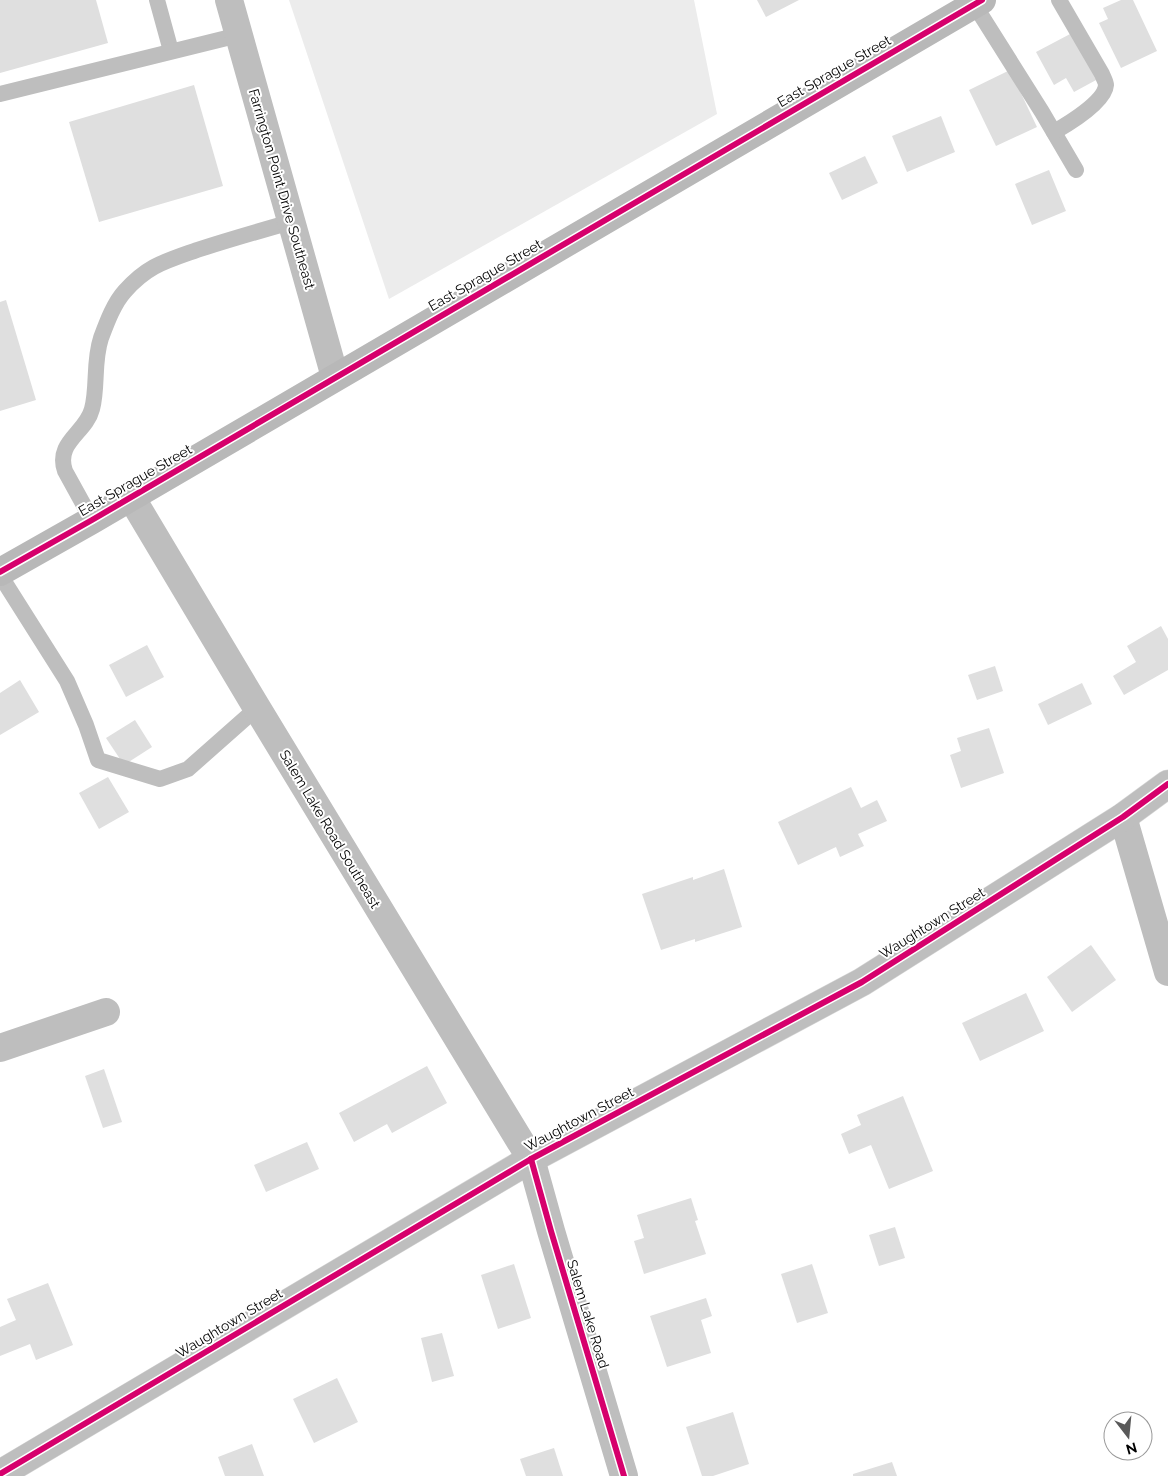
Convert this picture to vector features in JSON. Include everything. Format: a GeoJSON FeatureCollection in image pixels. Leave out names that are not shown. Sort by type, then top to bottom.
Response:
{"type":"FeatureCollection","features":[{"type":"Feature","properties":{"kind":"street","name":"Farrington Point Drive Southeast"},"geometry":{"type":"LineString","coordinates":[[229,0],[335,378]]}},
{"type":"Feature","properties":{"kind":"street","name":"East Sprague Street"},"geometry":{"type":"LineString","coordinates":[[0,573],[978,2]]}},
{"type":"Feature","properties":{"kind":"street","name":"Salem Lake Road Southeast"},"geometry":{"type":"LineString","coordinates":[[131,497],[531,1159]]}},
{"type":"Feature","properties":{"kind":"street","name":"Waughtown Street"},"geometry":{"type":"LineString","coordinates":[[0,1474],[531,1159],[862,982],[1123,817],[1168,784]]}},
{"type":"Feature","properties":{"kind":"street"},"geometry":{"type":"LineString","coordinates":[[1123,817],[1168,972]]}},
{"type":"Feature","properties":{"kind":"street"},"geometry":{"type":"LineString","coordinates":[[0,1048],[106,1012]]}},
{"type":"Feature","properties":{"kind":"street","name":"Salem Lake Road"},"geometry":{"type":"LineString","coordinates":[[531,1159],[624,1476]]}},
{"type":"Feature","properties":{"kind":"lane"},"geometry":{"type":"LineString","coordinates":[[158,0],[171,51]]}},
{"type":"Feature","properties":{"kind":"lane"},"geometry":{"type":"LineString","coordinates":[[1054,132],[1074,120],[1102,96],[1106,84],[1059,0]]}},
{"type":"Feature","properties":{"kind":"lane"},"geometry":{"type":"LineString","coordinates":[[978,2],[1076,170]]}},
{"type":"Feature","properties":{"kind":"lane"},"geometry":{"type":"LineString","coordinates":[[0,94],[239,35]]}},
{"type":"Feature","properties":{"kind":"lane"},"geometry":{"type":"LineString","coordinates":[[92,520],[68,478],[62,463],[63,453],[69,442],[88,419],[92,408],[94,377],[101,340],[120,298],[125,291],[154,267],[225,241],[291,222]]}},
{"type":"Feature","properties":{"kind":"lane"},"geometry":{"type":"LineString","coordinates":[[0,573],[67,681],[86,725],[98,760],[160,779],[188,769],[257,708]]}},
{"type":"Feature","properties":{"kind":"shaded area"},"geometry":{"type":"Polygon","coordinates":[[[289,0],[694,0],[717,114],[389,299],[289,0]]]}},
{"type":"Feature","properties":{"kind":"building"},"geometry":{"type":"Polygon","coordinates":[[[0,0],[96,0],[108,43],[0,73],[0,0]]]}},
{"type":"Feature","properties":{"kind":"building"},"geometry":{"type":"Polygon","coordinates":[[[757,0],[799,0],[766,17],[757,0]]]}},
{"type":"Feature","properties":{"kind":"building"},"geometry":{"type":"Polygon","coordinates":[[[1121,0],[1133,0],[1157,51],[1121,68],[1099,23],[1108,19],[1103,8],[1121,0]]]}},
{"type":"Feature","properties":{"kind":"building"},"geometry":{"type":"Polygon","coordinates":[[[1072,33],[1098,79],[1074,92],[1066,78],[1054,85],[1036,52],[1072,33]]]}},
{"type":"Feature","properties":{"kind":"building"},"geometry":{"type":"Polygon","coordinates":[[[1010,70],[1037,127],[996,146],[969,90],[1010,70]]]}},
{"type":"Feature","properties":{"kind":"building"},"geometry":{"type":"Polygon","coordinates":[[[194,85],[223,186],[99,222],[69,122],[194,85]]]}},
{"type":"Feature","properties":{"kind":"building"},"geometry":{"type":"Polygon","coordinates":[[[941,116],[955,152],[907,172],[892,136],[941,116]]]}},
{"type":"Feature","properties":{"kind":"building"},"geometry":{"type":"Polygon","coordinates":[[[865,156],[878,183],[842,200],[829,173],[865,156]]]}},
{"type":"Feature","properties":{"kind":"building"},"geometry":{"type":"Polygon","coordinates":[[[1049,170],[1066,211],[1032,225],[1015,184],[1049,170]]]}},
{"type":"Feature","properties":{"kind":"building"},"geometry":{"type":"Polygon","coordinates":[[[6,300],[36,400],[0,411],[0,302],[6,300]]]}},
{"type":"Feature","properties":{"kind":"building"},"geometry":{"type":"Polygon","coordinates":[[[1161,626],[1168,639],[1168,670],[1124,695],[1113,676],[1136,662],[1127,646],[1161,626]]]}},
{"type":"Feature","properties":{"kind":"building"},"geometry":{"type":"Polygon","coordinates":[[[147,645],[164,677],[126,697],[109,665],[147,645]]]}},
{"type":"Feature","properties":{"kind":"building"},"geometry":{"type":"Polygon","coordinates":[[[995,666],[1003,691],[977,700],[968,675],[995,666]]]}},
{"type":"Feature","properties":{"kind":"building"},"geometry":{"type":"Polygon","coordinates":[[[20,680],[39,712],[0,735],[0,693],[20,680]]]}},
{"type":"Feature","properties":{"kind":"building"},"geometry":{"type":"Polygon","coordinates":[[[1082,683],[1092,704],[1048,725],[1038,704],[1082,683]]]}},
{"type":"Feature","properties":{"kind":"building"},"geometry":{"type":"Polygon","coordinates":[[[135,720],[152,747],[124,765],[106,738],[135,720]]]}},
{"type":"Feature","properties":{"kind":"building"},"geometry":{"type":"Polygon","coordinates":[[[989,728],[1004,773],[961,788],[950,755],[961,751],[957,738],[989,728]]]}},
{"type":"Feature","properties":{"kind":"building"},"geometry":{"type":"Polygon","coordinates":[[[108,777],[129,812],[99,829],[79,793],[108,777]]]}},
{"type":"Feature","properties":{"kind":"building"},"geometry":{"type":"Polygon","coordinates":[[[851,787],[861,808],[877,800],[887,821],[858,834],[864,846],[840,857],[836,847],[798,865],[778,822],[851,787]]]}},
{"type":"Feature","properties":{"kind":"building"},"geometry":{"type":"Polygon","coordinates":[[[724,869],[742,927],[695,942],[695,939],[661,950],[642,894],[724,869]]]}},
{"type":"Feature","properties":{"kind":"building"},"geometry":{"type":"Polygon","coordinates":[[[1091,945],[1116,980],[1072,1012],[1047,977],[1091,945]]]}},
{"type":"Feature","properties":{"kind":"building"},"geometry":{"type":"Polygon","coordinates":[[[1026,993],[1044,1031],[980,1061],[962,1023],[1026,993]]]}},
{"type":"Feature","properties":{"kind":"building"},"geometry":{"type":"Polygon","coordinates":[[[427,1066],[447,1103],[392,1133],[387,1124],[354,1142],[339,1113],[427,1066]]]}},
{"type":"Feature","properties":{"kind":"building"},"geometry":{"type":"Polygon","coordinates":[[[104,1069],[122,1122],[103,1128],[85,1076],[104,1069]]]}},
{"type":"Feature","properties":{"kind":"building"},"geometry":{"type":"Polygon","coordinates":[[[903,1096],[933,1171],[889,1189],[871,1145],[849,1154],[841,1134],[861,1125],[857,1115],[903,1096]]]}},
{"type":"Feature","properties":{"kind":"building"},"geometry":{"type":"Polygon","coordinates":[[[307,1142],[319,1169],[266,1192],[254,1165],[307,1142]]]}},
{"type":"Feature","properties":{"kind":"building"},"geometry":{"type":"Polygon","coordinates":[[[691,1198],[698,1220],[695,1221],[706,1254],[644,1274],[634,1241],[644,1238],[637,1215],[691,1198]]]}},
{"type":"Feature","properties":{"kind":"building"},"geometry":{"type":"Polygon","coordinates":[[[895,1227],[905,1258],[879,1266],[869,1235],[895,1227]]]}},
{"type":"Feature","properties":{"kind":"building"},"geometry":{"type":"Polygon","coordinates":[[[514,1264],[531,1318],[498,1329],[481,1275],[514,1264]]]}},
{"type":"Feature","properties":{"kind":"building"},"geometry":{"type":"Polygon","coordinates":[[[812,1264],[828,1313],[797,1323],[781,1274],[812,1264]]]}},
{"type":"Feature","properties":{"kind":"building"},"geometry":{"type":"Polygon","coordinates":[[[48,1283],[73,1345],[36,1360],[30,1344],[0,1356],[0,1327],[16,1320],[7,1299],[48,1283]]]}},
{"type":"Feature","properties":{"kind":"building"},"geometry":{"type":"Polygon","coordinates":[[[706,1298],[712,1316],[701,1320],[711,1353],[667,1367],[650,1316],[706,1298]]]}},
{"type":"Feature","properties":{"kind":"building"},"geometry":{"type":"Polygon","coordinates":[[[442,1333],[454,1376],[432,1382],[421,1338],[442,1333]]]}},
{"type":"Feature","properties":{"kind":"building"},"geometry":{"type":"Polygon","coordinates":[[[337,1378],[358,1422],[314,1443],[293,1399],[337,1378]]]}},
{"type":"Feature","properties":{"kind":"building"},"geometry":{"type":"Polygon","coordinates":[[[733,1412],[749,1464],[713,1476],[702,1476],[686,1427],[733,1412]]]}},
{"type":"Feature","properties":{"kind":"building"},"geometry":{"type":"Polygon","coordinates":[[[252,1444],[264,1476],[225,1476],[218,1457],[252,1444]]]}},
{"type":"Feature","properties":{"kind":"building"},"geometry":{"type":"Polygon","coordinates":[[[554,1448],[563,1476],[526,1476],[520,1459],[554,1448]]]}},
{"type":"Feature","properties":{"kind":"building"},"geometry":{"type":"Polygon","coordinates":[[[892,1462],[897,1476],[853,1476],[853,1474],[892,1462]]]}},
{"type":"Feature","properties":{"kind":"cycle path"},"geometry":{"type":"LineString","coordinates":[[0,572],[982,0]]}},
{"type":"Feature","properties":{"kind":"cycle path"},"geometry":{"type":"LineString","coordinates":[[0,1474],[531,1159],[862,982],[1123,817],[1168,784]]}},
{"type":"Feature","properties":{"kind":"cycle path"},"geometry":{"type":"LineString","coordinates":[[531,1159],[624,1476]]}}]}
